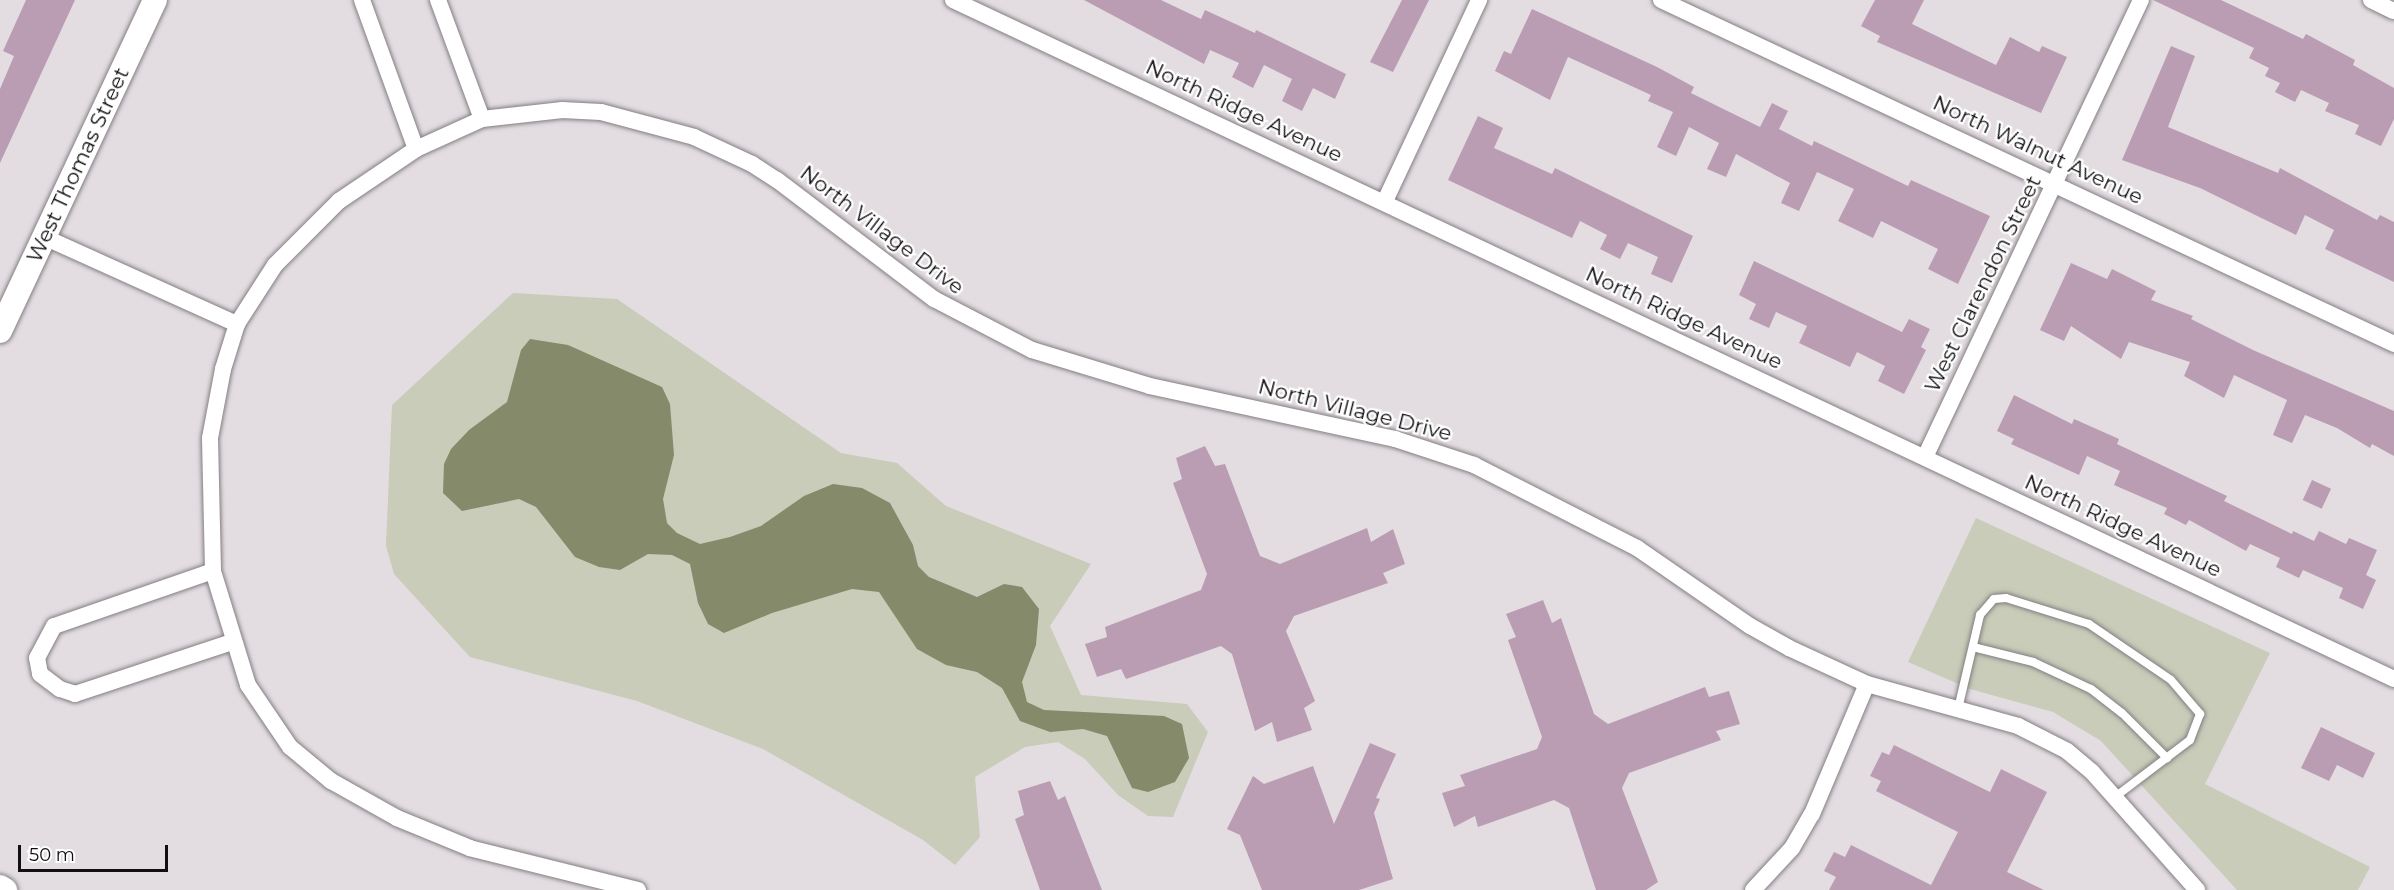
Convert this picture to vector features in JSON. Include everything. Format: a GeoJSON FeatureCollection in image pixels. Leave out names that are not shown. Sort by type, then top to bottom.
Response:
{"type":"FeatureCollection","features":[{"type":"Feature","properties":{"kind":"street","name":"West Thomas Street"},"geometry":{"type":"LineString","coordinates":[[0,331],[155,0]]}},
{"type":"Feature","properties":{"kind":"street"},"geometry":{"type":"LineString","coordinates":[[362,0],[416,149]]}},
{"type":"Feature","properties":{"kind":"street"},"geometry":{"type":"LineString","coordinates":[[438,0],[482,119]]}},
{"type":"Feature","properties":{"kind":"street","name":"North Ridge Avenue"},"geometry":{"type":"LineString","coordinates":[[953,0],[1385,201],[2394,680]]}},
{"type":"Feature","properties":{"kind":"street"},"geometry":{"type":"LineString","coordinates":[[1385,201],[1479,0]]}},
{"type":"Feature","properties":{"kind":"street","name":"North Walnut Avenue"},"geometry":{"type":"LineString","coordinates":[[1661,0],[2057,183],[2394,344]]}},
{"type":"Feature","properties":{"kind":"street","name":"West Clarendon Street"},"geometry":{"type":"LineString","coordinates":[[1925,457],[2057,183],[2141,0]]}},
{"type":"Feature","properties":{"kind":"street"},"geometry":{"type":"LineString","coordinates":[[2371,0],[2394,11]]}},
{"type":"Feature","properties":{"kind":"street","name":"North Village Drive"},"geometry":{"type":"LineString","coordinates":[[638,890],[470,848],[398,818],[331,782],[283,738],[248,685],[232,642],[213,571],[210,438],[223,369],[237,324],[275,265],[306,231],[339,201],[416,149],[482,119],[562,110],[601,112],[694,137],[777,180],[902,279],[1000,336],[1059,361],[1113,377],[1354,429],[1474,465],[1638,548],[1750,626],[1867,684],[2018,726],[2067,751],[2115,797],[2197,890]]}},
{"type":"Feature","properties":{"kind":"street"},"geometry":{"type":"LineString","coordinates":[[44,237],[237,324]]}},
{"type":"Feature","properties":{"kind":"street"},"geometry":{"type":"LineString","coordinates":[[213,571],[54,626],[38,658],[40,674],[60,689],[75,694],[232,642]]}},
{"type":"Feature","properties":{"kind":"street"},"geometry":{"type":"LineString","coordinates":[[1753,890],[1792,848],[1812,814],[1867,684]]}},
{"type":"Feature","properties":{"kind":"street"},"geometry":{"type":"LineString","coordinates":[[0,888],[5,890]]}},
{"type":"Feature","properties":{"kind":"lane"},"geometry":{"type":"LineString","coordinates":[[1958,709],[1983,609],[1998,597],[2051,610],[2097,629],[2171,680],[2198,707],[2201,720],[2197,731],[2167,758],[2115,797]]}},
{"type":"Feature","properties":{"kind":"lane"},"geometry":{"type":"LineString","coordinates":[[1973,647],[2033,662],[2091,689],[2122,713],[2167,758]]}},
{"type":"Feature","properties":{"kind":"shaded area"},"geometry":{"type":"Polygon","coordinates":[[[513,293],[617,299],[841,453],[897,463],[946,506],[1091,564],[1050,626],[1081,695],[1187,704],[1208,732],[1173,817],[1148,816],[1118,795],[1085,759],[1058,742],[1025,747],[975,777],[980,837],[955,865],[923,840],[763,749],[637,701],[470,657],[394,574],[386,546],[392,405],[513,293]]]}},
{"type":"Feature","properties":{"kind":"shaded area"},"geometry":{"type":"Polygon","coordinates":[[[530,339],[568,345],[662,387],[670,404],[674,455],[663,499],[667,523],[677,533],[700,544],[730,537],[761,526],[804,496],[833,484],[862,488],[890,503],[913,545],[918,566],[929,577],[977,597],[1004,584],[1022,587],[1039,609],[1036,645],[1022,682],[1027,702],[1044,710],[1164,716],[1182,724],[1189,758],[1175,782],[1148,792],[1132,788],[1107,736],[1083,729],[1050,732],[1020,721],[1002,688],[977,672],[946,665],[917,649],[879,592],[852,589],[772,613],[724,633],[708,624],[698,603],[690,564],[672,555],[648,554],[620,570],[599,567],[575,557],[536,507],[519,499],[462,511],[443,493],[444,464],[451,449],[469,430],[507,402],[521,350],[530,339]]]}},
{"type":"Feature","properties":{"kind":"shaded area"},"geometry":{"type":"Polygon","coordinates":[[[1976,518],[2270,653],[2205,784],[2370,867],[2358,890],[2237,890],[2101,741],[2053,712],[1970,689],[1908,662],[1976,518]]]}},
{"type":"Feature","properties":{"kind":"building"},"geometry":{"type":"Polygon","coordinates":[[[26,0],[75,0],[0,163],[0,89],[14,56],[3,51],[26,0]]]}},
{"type":"Feature","properties":{"kind":"building"},"geometry":{"type":"Polygon","coordinates":[[[1084,0],[1161,0],[1201,19],[1205,10],[1255,33],[1256,30],[1346,74],[1335,99],[1313,88],[1302,111],[1282,101],[1292,79],[1264,65],[1253,88],[1232,77],[1239,63],[1210,50],[1204,64],[1084,0]]]}},
{"type":"Feature","properties":{"kind":"building"},"geometry":{"type":"Polygon","coordinates":[[[1402,0],[1429,0],[1393,72],[1370,62],[1402,0]]]}},
{"type":"Feature","properties":{"kind":"building"},"geometry":{"type":"Polygon","coordinates":[[[1875,0],[1924,0],[1912,24],[1996,65],[2010,37],[2039,52],[2042,46],[2067,57],[2041,113],[1877,42],[1880,36],[1861,26],[1875,0]]]}},
{"type":"Feature","properties":{"kind":"building"},"geometry":{"type":"Polygon","coordinates":[[[2153,0],[2221,0],[2303,39],[2306,34],[2355,60],[2353,65],[2394,88],[2394,119],[2381,146],[2355,134],[2359,125],[2325,111],[2329,103],[2301,90],[2295,102],[2275,92],[2280,83],[2265,76],[2269,68],[2249,58],[2254,48],[2153,0]]]}},
{"type":"Feature","properties":{"kind":"building"},"geometry":{"type":"Polygon","coordinates":[[[1532,9],[1657,67],[1694,87],[1691,93],[1760,127],[1772,103],[1788,111],[1779,129],[1812,146],[1814,141],[1908,186],[1911,180],[1990,216],[1958,284],[1928,269],[1938,249],[1881,221],[1873,238],[1838,221],[1854,189],[1817,172],[1799,211],[1781,203],[1790,183],[1736,154],[1726,177],[1707,169],[1719,143],[1689,127],[1676,156],[1657,147],[1673,112],[1648,101],[1651,95],[1568,57],[1550,100],[1495,71],[1504,51],[1511,54],[1532,9]]]}},
{"type":"Feature","properties":{"kind":"building"},"geometry":{"type":"Polygon","coordinates":[[[2171,46],[2195,56],[2168,127],[2278,173],[2280,168],[2377,220],[2380,215],[2394,222],[2394,282],[2325,249],[2334,230],[2305,215],[2296,235],[2200,188],[2122,160],[2171,46]]]}},
{"type":"Feature","properties":{"kind":"building"},"geometry":{"type":"Polygon","coordinates":[[[1478,116],[1503,128],[1494,148],[1552,174],[1555,168],[1693,236],[1672,283],[1651,274],[1658,257],[1628,243],[1620,259],[1600,249],[1607,235],[1580,221],[1572,238],[1448,180],[1478,116]]]}},
{"type":"Feature","properties":{"kind":"building"},"geometry":{"type":"Polygon","coordinates":[[[1754,261],[1902,332],[1909,319],[1930,329],[1921,347],[1926,350],[1904,394],[1878,381],[1885,366],[1857,352],[1850,367],[1799,343],[1807,326],[1776,312],[1769,328],[1749,319],[1756,304],[1739,295],[1754,261]]]}},
{"type":"Feature","properties":{"kind":"building"},"geometry":{"type":"Polygon","coordinates":[[[2071,263],[2107,279],[2112,269],[2156,291],[2151,300],[2193,316],[2191,319],[2253,350],[2394,411],[2394,456],[2372,444],[2370,448],[2337,428],[2305,415],[2292,443],[2273,435],[2287,400],[2234,375],[2224,398],[2184,376],[2190,362],[2129,342],[2121,359],[2071,326],[2064,341],[2040,330],[2071,263]]]}},
{"type":"Feature","properties":{"kind":"building"},"geometry":{"type":"Polygon","coordinates":[[[2014,395],[2072,424],[2074,419],[2119,439],[2117,444],[2227,496],[2224,501],[2292,534],[2293,531],[2314,541],[2319,531],[2346,544],[2349,538],[2377,550],[2366,575],[2376,580],[2363,609],[2339,598],[2343,588],[2303,570],[2299,578],[2276,567],[2280,558],[2250,544],[2246,551],[2189,520],[2186,525],[2164,514],[2167,508],[2114,485],[2120,471],[2087,456],[2079,475],[2011,444],[2014,439],[1997,431],[2014,395]]]}},
{"type":"Feature","properties":{"kind":"building"},"geometry":{"type":"Polygon","coordinates":[[[1205,446],[1215,466],[1225,464],[1260,556],[1280,564],[1367,528],[1371,542],[1393,529],[1405,564],[1383,573],[1388,583],[1294,616],[1286,631],[1315,701],[1304,708],[1312,730],[1277,742],[1272,722],[1255,731],[1232,654],[1221,646],[1126,679],[1121,669],[1097,677],[1085,644],[1107,637],[1105,627],[1201,590],[1207,574],[1173,483],[1182,479],[1176,458],[1205,446]]]}},
{"type":"Feature","properties":{"kind":"building"},"geometry":{"type":"Polygon","coordinates":[[[2312,480],[2331,489],[2322,509],[2303,500],[2312,480]]]}},
{"type":"Feature","properties":{"kind":"building"},"geometry":{"type":"Polygon","coordinates":[[[1543,600],[1552,623],[1561,618],[1594,714],[1608,724],[1705,687],[1709,697],[1729,691],[1740,724],[1716,731],[1721,740],[1629,773],[1622,788],[1658,882],[1646,890],[1596,890],[1569,808],[1554,800],[1478,827],[1475,816],[1454,827],[1442,793],[1465,786],[1460,775],[1537,749],[1542,737],[1508,640],[1516,637],[1506,614],[1543,600]]]}},
{"type":"Feature","properties":{"kind":"building"},"geometry":{"type":"Polygon","coordinates":[[[2321,727],[2375,753],[2363,778],[2337,765],[2329,781],[2301,768],[2321,727]]]}},
{"type":"Feature","properties":{"kind":"building"},"geometry":{"type":"Polygon","coordinates":[[[1370,743],[1396,754],[1376,798],[1380,799],[1374,813],[1393,879],[1359,890],[1262,890],[1240,835],[1227,829],[1253,776],[1264,784],[1313,766],[1334,824],[1370,743]]]}},
{"type":"Feature","properties":{"kind":"building"},"geometry":{"type":"Polygon","coordinates":[[[1894,745],[1990,792],[2001,769],[2047,792],[2007,872],[2044,890],[1829,890],[1836,877],[1824,871],[1834,852],[1845,857],[1851,845],[1931,885],[1958,832],[1876,791],[1881,781],[1870,776],[1882,752],[1889,755],[1894,745]]]}},
{"type":"Feature","properties":{"kind":"building"},"geometry":{"type":"Polygon","coordinates":[[[1050,781],[1058,800],[1065,796],[1102,890],[1040,890],[1015,819],[1024,815],[1018,791],[1050,781]]]}}]}
